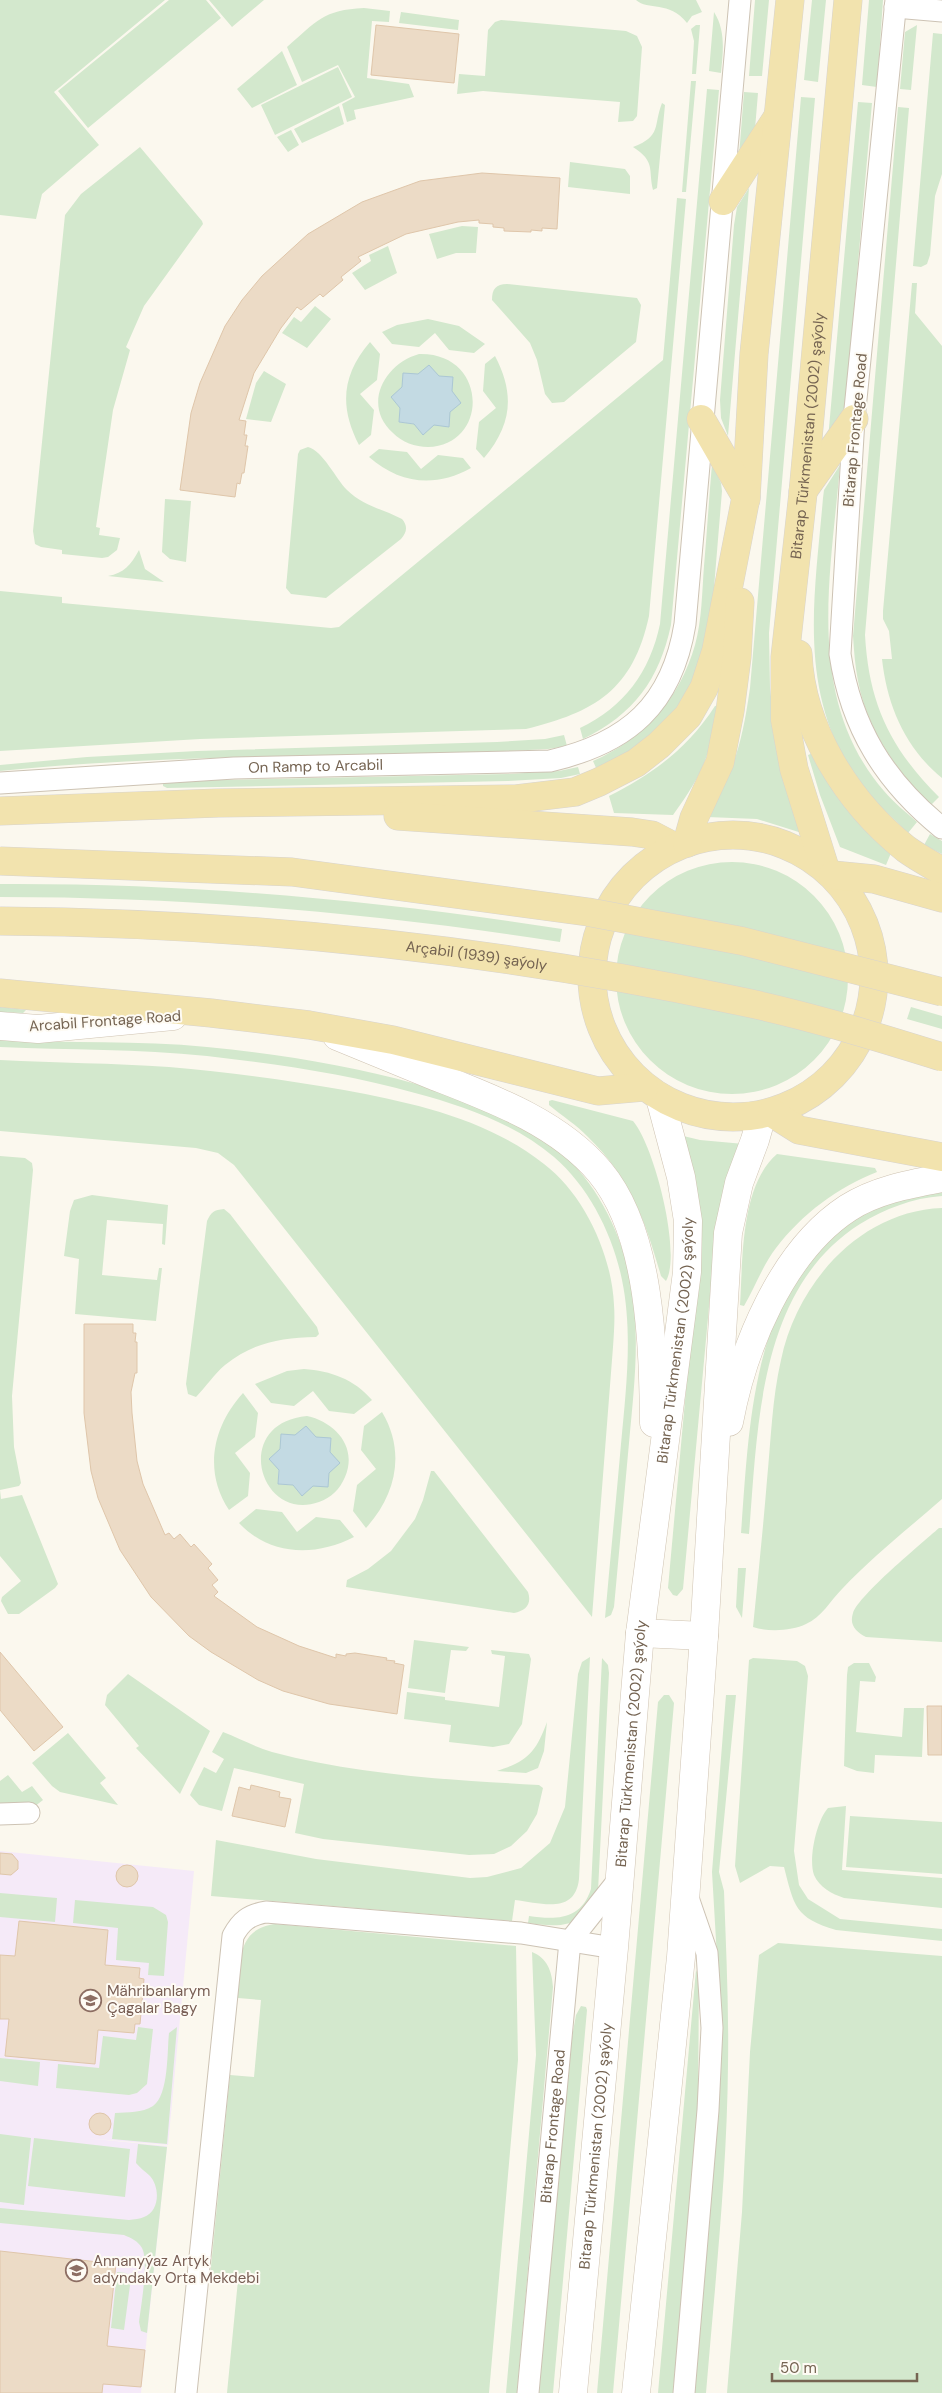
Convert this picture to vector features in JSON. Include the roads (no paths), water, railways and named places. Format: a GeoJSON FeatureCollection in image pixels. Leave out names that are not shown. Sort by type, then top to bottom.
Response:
{"type":"FeatureCollection","features":[{"type":"Feature","properties":{"kind":"main road"},"geometry":{"type":"LineString","coordinates":[[681,845],[720,762],[730,711],[737,657],[754,354],[790,0]]}},
{"type":"Feature","properties":{"kind":"main road","name":"Bitarap Türkmenistan (2002) şaýoly"},"geometry":{"type":"LineString","coordinates":[[829,872],[794,769],[785,720],[785,657],[803,492],[848,0]]}},
{"type":"Feature","properties":{"kind":"main road"},"geometry":{"type":"LineString","coordinates":[[723,201],[779,115]]}},
{"type":"Feature","properties":{"kind":"main road"},"geometry":{"type":"LineString","coordinates":[[0,810],[218,803],[516,799],[575,792],[636,764],[659,745],[688,716],[704,688],[716,651],[746,497],[701,418]]}},
{"type":"Feature","properties":{"kind":"main road"},"geometry":{"type":"LineString","coordinates":[[803,492],[854,420]]}},
{"type":"Feature","properties":{"kind":"main road"},"geometry":{"type":"LineString","coordinates":[[796,554],[798,660],[807,705],[820,742],[836,769],[873,818],[907,850],[942,870]]}},
{"type":"Feature","properties":{"kind":"main road"},"geometry":{"type":"LineString","coordinates":[[218,803],[632,832],[652,834],[681,845]]}},
{"type":"Feature","properties":{"kind":"main road"},"geometry":{"type":"LineString","coordinates":[[723,835],[759,837],[794,848],[829,872],[862,915],[875,963],[872,1012],[851,1057],[816,1092],[767,1114],[736,1118],[710,1116],[684,1109],[652,1092],[616,1057],[598,1020],[591,979],[596,938],[613,901],[640,870],[681,845],[723,835]]}},
{"type":"Feature","properties":{"kind":"main road"},"geometry":{"type":"LineString","coordinates":[[0,861],[292,872],[588,912],[742,941],[942,992]]}},
{"type":"Feature","properties":{"kind":"main road"},"geometry":{"type":"LineString","coordinates":[[829,872],[874,879],[942,898]]}},
{"type":"Feature","properties":{"kind":"main road","name":"Arçabil (1939) şaýoly"},"geometry":{"type":"LineString","coordinates":[[0,921],[103,922],[343,938],[578,970],[736,1000],[942,1057]]}},
{"type":"Feature","properties":{"kind":"main road"},"geometry":{"type":"LineString","coordinates":[[0,994],[211,1013],[309,1025],[393,1040],[598,1091],[652,1092]]}},
{"type":"Feature","properties":{"kind":"main road","name":"Arcabil Frontage Road"},"geometry":{"type":"LineString","coordinates":[[0,1026],[38,1029],[211,1013]]}},
{"type":"Feature","properties":{"kind":"main road"},"geometry":{"type":"LineString","coordinates":[[309,1025],[490,1096],[577,1148],[601,1173],[620,1204],[638,1252],[649,1312],[654,1406],[656,1514]]}},
{"type":"Feature","properties":{"kind":"main road","name":"Bitarap Türkmenistan (2002) şaýoly"},"geometry":{"type":"LineString","coordinates":[[573,2393],[614,1948],[640,1632],[687,1264],[688,1221],[681,1177],[652,1092]]}},
{"type":"Feature","properties":{"kind":"main road"},"geometry":{"type":"LineString","coordinates":[[767,1114],[798,1130],[942,1157]]}},
{"type":"Feature","properties":{"kind":"main road"},"geometry":{"type":"LineString","coordinates":[[636,2393],[686,1892],[704,1636],[728,1233],[739,1183],[767,1114]]}},
{"type":"Feature","properties":{"kind":"main road"},"geometry":{"type":"LineString","coordinates":[[711,1522],[731,1410],[753,1336],[779,1282],[806,1245],[848,1208],[898,1186],[942,1178]]}},
{"type":"Feature","properties":{"kind":"main road"},"geometry":{"type":"LineString","coordinates":[[640,1632],[704,1636]]}},
{"type":"Feature","properties":{"kind":"street"},"geometry":{"type":"LineString","coordinates":[[701,418],[723,201],[740,0]]}},
{"type":"Feature","properties":{"kind":"street"},"geometry":{"type":"LineString","coordinates":[[896,4],[942,11]]}},
{"type":"Feature","properties":{"kind":"street","name":"Bitarap Frontage Road"},"geometry":{"type":"LineString","coordinates":[[896,4],[854,420],[840,654],[844,684],[854,715],[873,752],[892,780],[942,828]]}},
{"type":"Feature","properties":{"kind":"street","name":"On Ramp to Arcabil"},"geometry":{"type":"LineString","coordinates":[[0,783],[234,768],[550,761],[580,754],[625,732],[654,703],[673,673],[681,645],[701,418]]}},
{"type":"Feature","properties":{"kind":"street"},"geometry":{"type":"LineString","coordinates":[[0,1814],[29,1813]]}},
{"type":"Feature","properties":{"kind":"street"},"geometry":{"type":"LineString","coordinates":[[570,1941],[620,1878]]}},
{"type":"Feature","properties":{"kind":"street"},"geometry":{"type":"LineString","coordinates":[[684,2393],[708,2110],[712,2028],[706,1953],[686,1892]]}},
{"type":"Feature","properties":{"kind":"street"},"geometry":{"type":"LineString","coordinates":[[186,2393],[233,1936],[240,1923],[252,1915],[266,1912],[521,1933],[614,1948]]}},
{"type":"Feature","properties":{"kind":"street","name":"Bitarap Frontage Road"},"geometry":{"type":"LineString","coordinates":[[528,2393],[570,1941]]}},
{"type":"Feature","properties":{"kind":"water"},"geometry":{"type":"Polygon","coordinates":[[[429,365],[439,376],[453,377],[452,391],[461,403],[450,412],[449,427],[434,425],[423,435],[414,424],[399,422],[400,408],[391,397],[402,387],[403,373],[418,374],[429,365]]]}},
{"type":"Feature","properties":{"kind":"water"},"geometry":{"type":"Polygon","coordinates":[[[306,1426],[316,1437],[331,1438],[330,1452],[340,1463],[329,1473],[328,1487],[313,1486],[302,1496],[293,1485],[278,1484],[279,1470],[269,1459],[280,1449],[281,1434],[295,1435],[306,1426]]]}},
{"type":"Feature","properties":{"kind":"place","name":"Mähribanlarym Çagalar Bagy"},"geometry":{"type":"Point","coordinates":[91,2000]}},
{"type":"Feature","properties":{"kind":"place","name":"Annanyýaz Artyk adyndaky Orta Mekdebi"},"geometry":{"type":"Point","coordinates":[77,2270]}}]}
